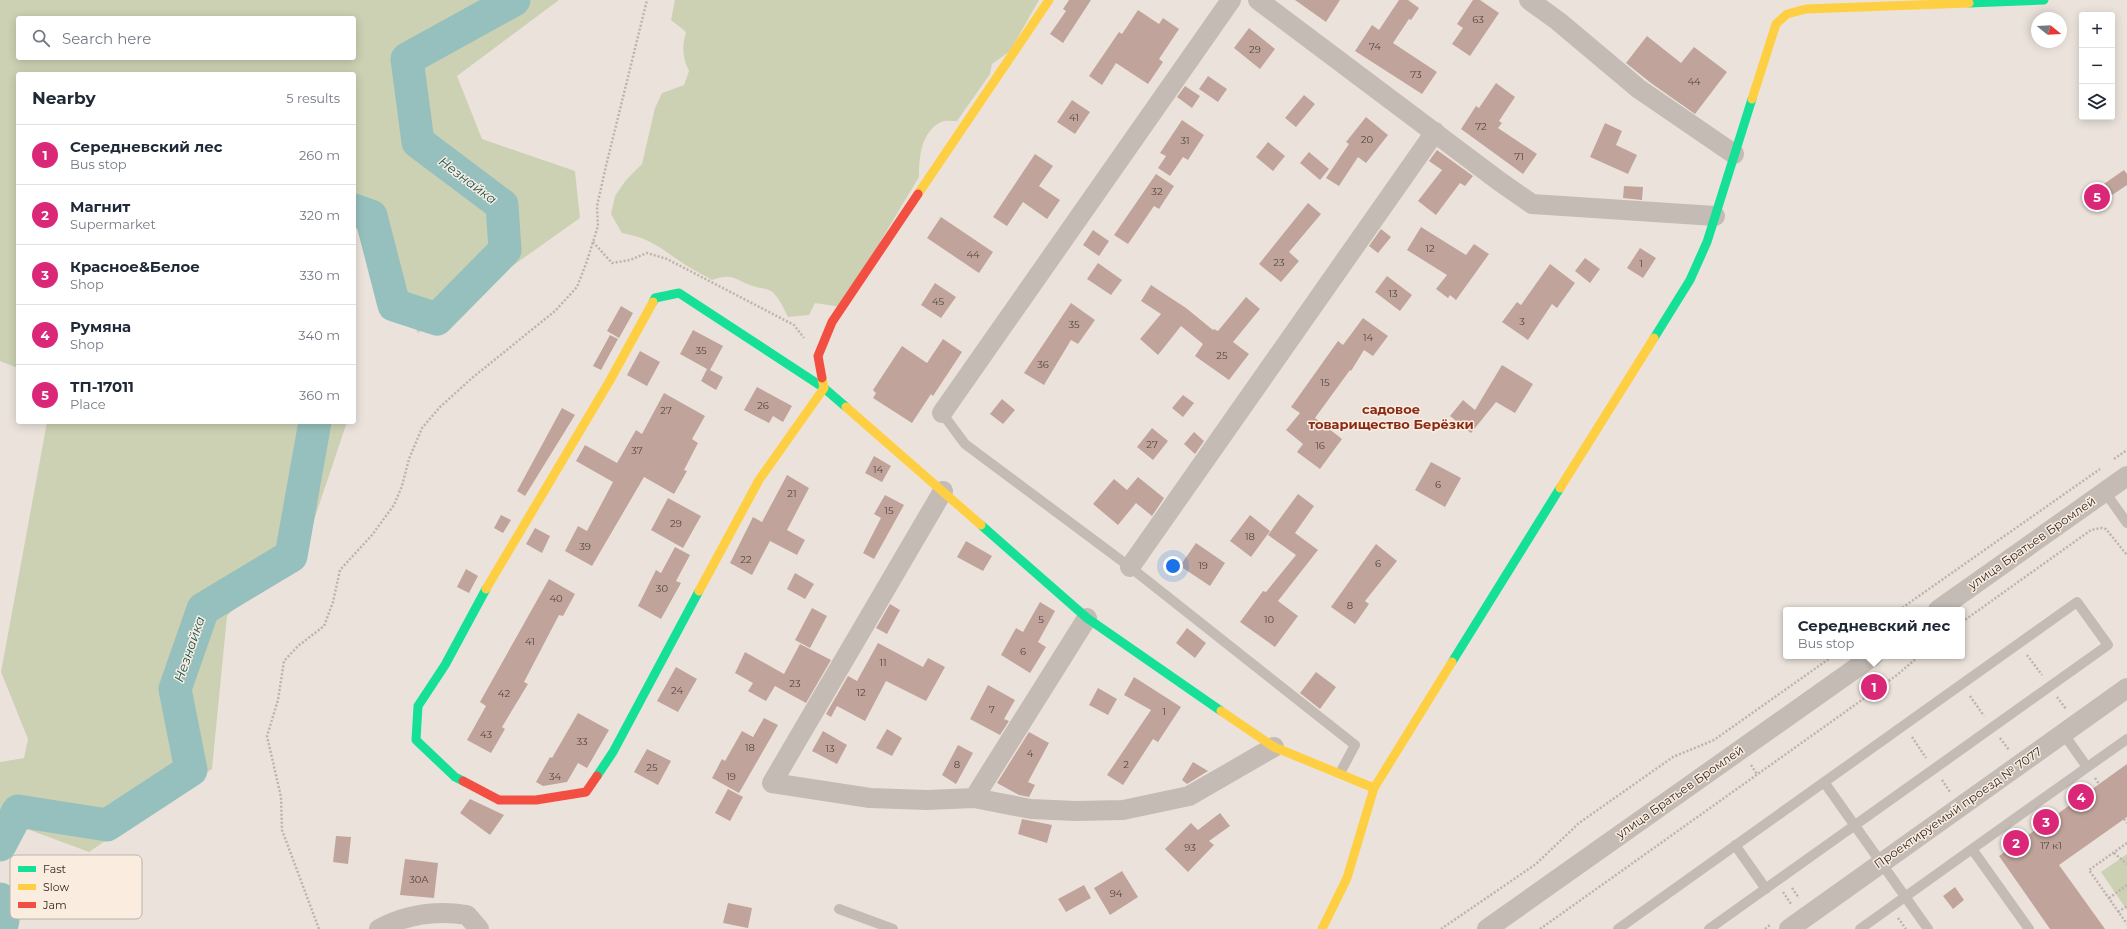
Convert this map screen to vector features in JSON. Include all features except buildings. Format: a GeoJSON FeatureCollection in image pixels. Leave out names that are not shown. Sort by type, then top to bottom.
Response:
{"type":"FeatureCollection","features":[{"type":"Feature","properties":{"kind":"street"},"geometry":{"type":"LineString","coordinates":[[1049,0],[832,322],[818,356],[824,388],[759,480],[613,752],[586,792],[536,800],[499,800],[455,777],[416,740],[418,706],[445,665],[497,567],[585,421],[655,298],[678,293],[824,388],[1087,618],[1274,747],[1374,788]]}},
{"type":"Feature","properties":{"kind":"street"},"geometry":{"type":"LineString","coordinates":[[942,413],[1231,0]]}},
{"type":"Feature","properties":{"kind":"street"},"geometry":{"type":"LineString","coordinates":[[1258,0],[1499,181],[1532,204],[1715,216]]}},
{"type":"Feature","properties":{"kind":"street"},"geometry":{"type":"LineString","coordinates":[[1529,0],[1558,21],[1639,89],[1734,154]]}},
{"type":"Feature","properties":{"kind":"street"},"geometry":{"type":"LineString","coordinates":[[1322,929],[1339,901],[1351,873],[1374,788],[1678,302],[1698,264],[1715,216],[1776,24],[1787,14],[1806,9],[2044,0]]}},
{"type":"Feature","properties":{"kind":"street"},"geometry":{"type":"LineString","coordinates":[[1130,567],[1435,132]]}},
{"type":"Feature","properties":{"kind":"street","name":"улица Братьев Бромлей"},"geometry":{"type":"LineString","coordinates":[[1942,607],[2127,476]]}},
{"type":"Feature","properties":{"kind":"street"},"geometry":{"type":"LineString","coordinates":[[943,491],[772,783],[870,798],[927,800],[974,798],[1031,809],[1076,812],[1123,810],[1189,796],[1274,747]]}},
{"type":"Feature","properties":{"kind":"street"},"geometry":{"type":"LineString","coordinates":[[974,798],[1087,618]]}},
{"type":"Feature","properties":{"kind":"street","name":"улица Братьев Бромлей"},"geometry":{"type":"LineString","coordinates":[[1488,929],[1869,659]]}},
{"type":"Feature","properties":{"kind":"street","name":"Проектируемый проезд № 7077"},"geometry":{"type":"LineString","coordinates":[[1789,929],[2127,688]]}},
{"type":"Feature","properties":{"kind":"street"},"geometry":{"type":"LineString","coordinates":[[379,929],[420,914],[444,911],[467,915],[479,929]]}},
{"type":"Feature","properties":{"kind":"lane"},"geometry":{"type":"LineString","coordinates":[[942,413],[965,444],[1130,567],[1355,745],[1340,774]]}},
{"type":"Feature","properties":{"kind":"lane"},"geometry":{"type":"LineString","coordinates":[[2105,492],[2127,523]]}},
{"type":"Feature","properties":{"kind":"lane"},"geometry":{"type":"LineString","coordinates":[[1618,929],[2077,602],[2108,645],[1854,826],[1778,885],[1766,889],[1709,929]]}},
{"type":"Feature","properties":{"kind":"lane"},"geometry":{"type":"LineString","coordinates":[[2063,733],[2087,767]]}},
{"type":"Feature","properties":{"kind":"lane"},"geometry":{"type":"LineString","coordinates":[[1860,929],[2127,739]]}},
{"type":"Feature","properties":{"kind":"lane"},"geometry":{"type":"LineString","coordinates":[[1824,782],[1928,929]]}},
{"type":"Feature","properties":{"kind":"lane"},"geometry":{"type":"LineString","coordinates":[[1735,845],[1766,889]]}},
{"type":"Feature","properties":{"kind":"lane"},"geometry":{"type":"LineString","coordinates":[[1972,849],[2028,929]]}},
{"type":"Feature","properties":{"kind":"lane"},"geometry":{"type":"LineString","coordinates":[[839,909],[893,929]]}},
{"type":"Feature","properties":{"kind":"path"},"geometry":{"type":"LineString","coordinates":[[320,929],[282,830],[281,798],[267,736],[278,700],[284,661],[298,646],[324,626],[333,602],[340,570],[372,535],[394,505],[402,486],[409,459],[422,428],[440,407],[472,378],[555,311],[576,286],[587,261],[598,226],[598,206],[606,166],[647,0]]}},
{"type":"Feature","properties":{"kind":"path"},"geometry":{"type":"LineString","coordinates":[[2108,464],[2127,450]]}},
{"type":"Feature","properties":{"kind":"path"},"geometry":{"type":"LineString","coordinates":[[1903,607],[2101,469]]}},
{"type":"Feature","properties":{"kind":"path"},"geometry":{"type":"LineString","coordinates":[[1965,620],[2095,528],[2106,529],[2111,532],[2127,556]]}},
{"type":"Feature","properties":{"kind":"path"},"geometry":{"type":"LineString","coordinates":[[1441,929],[1536,864],[1579,823],[1673,757],[1714,740],[1829,659]]}},
{"type":"Feature","properties":{"kind":"path"},"geometry":{"type":"LineString","coordinates":[[1540,929],[1897,675],[1915,659]]}},
{"type":"Feature","properties":{"kind":"path"},"geometry":{"type":"LineString","coordinates":[[2124,819],[2127,823]]}},
{"type":"Feature","properties":{"kind":"path"},"geometry":{"type":"LineString","coordinates":[[2127,843],[2089,870],[2127,924]]}},
{"type":"Feature","properties":{"kind":"path"},"geometry":{"type":"LineString","coordinates":[[2114,852],[2127,864]]}},
{"type":"Feature","properties":{"kind":"path"},"geometry":{"type":"LineString","coordinates":[[1794,908],[1778,885],[1788,883],[1802,902]]}},
{"type":"Feature","properties":{"kind":"path"},"geometry":{"type":"LineString","coordinates":[[2109,898],[2127,885]]}},
{"type":"Feature","properties":{"kind":"path"},"geometry":{"type":"LineString","coordinates":[[2118,912],[2127,906]]}},
{"type":"Feature","properties":{"kind":"green space"},"geometry":{"type":"Polygon","coordinates":[[[0,0],[559,0],[457,76],[482,139],[575,171],[580,218],[418,333],[356,226],[356,72],[16,72],[16,367],[0,361],[0,0]]]}},
{"type":"Feature","properties":{"kind":"green space"},"geometry":{"type":"Polygon","coordinates":[[[675,0],[1039,0],[1010,51],[992,64],[990,74],[957,121],[941,122],[934,126],[929,132],[922,146],[919,177],[841,307],[815,303],[809,315],[788,317],[779,300],[771,291],[730,277],[712,280],[650,242],[633,235],[622,233],[611,214],[615,196],[626,180],[642,164],[655,108],[662,93],[684,85],[689,71],[683,52],[686,32],[671,20],[675,0]]]}},
{"type":"Feature","properties":{"kind":"green space"},"geometry":{"type":"Polygon","coordinates":[[[47,424],[346,424],[311,529],[227,616],[212,769],[89,852],[0,819],[0,762],[24,758],[28,739],[1,672],[47,424]]]}},
{"type":"Feature","properties":{"kind":"green space"},"geometry":{"type":"Polygon","coordinates":[[[2127,854],[2127,910],[2101,872],[2127,854]]]}},
{"type":"Feature","properties":{"kind":"waterway","name":"Незнайка"},"geometry":{"type":"LineString","coordinates":[[356,211],[371,216],[394,305],[437,319],[505,250],[502,205],[418,142],[407,59],[514,0]]}},
{"type":"Feature","properties":{"kind":"waterway","name":"Незнайка"},"geometry":{"type":"LineString","coordinates":[[0,845],[18,811],[107,825],[191,770],[175,689],[203,609],[291,556],[315,424]]}},
{"type":"Feature","properties":{"kind":"waterway","name":"Незнайка"},"geometry":{"type":"LineString","coordinates":[[0,899],[3,920],[1,929]]}},
{"type":"Feature","properties":{"kind":"traffic: fast"},"geometry":{"type":"LineString","coordinates":[[1969,3],[2044,0]]}},
{"type":"Feature","properties":{"kind":"traffic: fast"},"geometry":{"type":"LineString","coordinates":[[1654,338],[1690,280],[1707,242],[1752,99]]}},
{"type":"Feature","properties":{"kind":"traffic: fast"},"geometry":{"type":"LineString","coordinates":[[653,302],[655,298],[679,293],[824,388],[846,407]]}},
{"type":"Feature","properties":{"kind":"traffic: fast"},"geometry":{"type":"LineString","coordinates":[[1452,662],[1560,488]]}},
{"type":"Feature","properties":{"kind":"traffic: fast"},"geometry":{"type":"LineString","coordinates":[[981,525],[1087,618],[1221,711]]}},
{"type":"Feature","properties":{"kind":"traffic: fast"},"geometry":{"type":"LineString","coordinates":[[463,781],[455,777],[416,740],[418,706],[445,665],[486,589]]}},
{"type":"Feature","properties":{"kind":"traffic: fast"},"geometry":{"type":"LineString","coordinates":[[597,776],[613,752],[699,591]]}},
{"type":"Feature","properties":{"kind":"traffic: slow"},"geometry":{"type":"LineString","coordinates":[[918,194],[1049,0]]}},
{"type":"Feature","properties":{"kind":"traffic: slow"},"geometry":{"type":"LineString","coordinates":[[1752,99],[1776,24],[1787,14],[1806,9],[1969,3]]}},
{"type":"Feature","properties":{"kind":"traffic: slow"},"geometry":{"type":"LineString","coordinates":[[486,589],[609,382],[653,302]]}},
{"type":"Feature","properties":{"kind":"traffic: slow"},"geometry":{"type":"LineString","coordinates":[[1560,488],[1654,338]]}},
{"type":"Feature","properties":{"kind":"traffic: slow"},"geometry":{"type":"LineString","coordinates":[[699,591],[759,480],[824,388],[822,378]]}},
{"type":"Feature","properties":{"kind":"traffic: slow"},"geometry":{"type":"LineString","coordinates":[[846,407],[981,525]]}},
{"type":"Feature","properties":{"kind":"traffic: slow"},"geometry":{"type":"LineString","coordinates":[[1322,929],[1347,878],[1374,788],[1452,662]]}},
{"type":"Feature","properties":{"kind":"traffic: slow"},"geometry":{"type":"LineString","coordinates":[[1221,711],[1274,747],[1374,788]]}},
{"type":"Feature","properties":{"kind":"traffic: jam"},"geometry":{"type":"LineString","coordinates":[[822,378],[818,356],[832,322],[918,194]]}},
{"type":"Feature","properties":{"kind":"traffic: jam"},"geometry":{"type":"LineString","coordinates":[[463,781],[499,800],[536,800],[586,792],[597,776]]}},
{"type":"Feature","properties":{"kind":"place","name":"ТП-17011"},"geometry":{"type":"Point","coordinates":[2097,197]}},
{"type":"Feature","properties":{"kind":"place","name":"Середневский лес"},"geometry":{"type":"Point","coordinates":[1874,687]}},
{"type":"Feature","properties":{"kind":"place","name":"Румяна"},"geometry":{"type":"Point","coordinates":[2081,797]}},
{"type":"Feature","properties":{"kind":"place","name":"Красное&Белое"},"geometry":{"type":"Point","coordinates":[2046,822]}},
{"type":"Feature","properties":{"kind":"place","name":"Магнит"},"geometry":{"type":"Point","coordinates":[2016,843]}},
{"type":"Feature","properties":{"kind":"district","name":"садовое товарищество Берёзки"},"geometry":{"type":"Point","coordinates":[1391,416]}}]}
